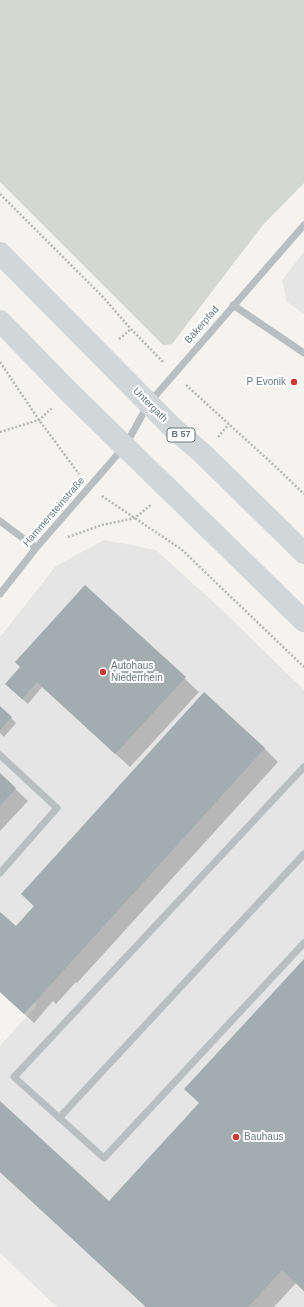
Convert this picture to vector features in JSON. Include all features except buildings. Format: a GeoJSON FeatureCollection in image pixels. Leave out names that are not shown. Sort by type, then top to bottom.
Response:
{"type":"FeatureCollection","features":[{"type":"Feature","properties":{"kind":"main road","name":"Untergath"},"geometry":{"type":"LineString","coordinates":[[0,252],[99,355],[304,553]]}},
{"type":"Feature","properties":{"kind":"main road"},"geometry":{"type":"LineString","coordinates":[[0,321],[70,392],[304,621]]}},
{"type":"Feature","properties":{"kind":"street","name":"Bäkerpfad"},"geometry":{"type":"LineString","coordinates":[[125,446],[148,403],[304,224]]}},
{"type":"Feature","properties":{"kind":"street"},"geometry":{"type":"LineString","coordinates":[[233,305],[304,353]]}},
{"type":"Feature","properties":{"kind":"street","name":"Hammersteinstraße"},"geometry":{"type":"LineString","coordinates":[[0,594],[36,548],[125,446]]}},
{"type":"Feature","properties":{"kind":"street"},"geometry":{"type":"LineString","coordinates":[[0,521],[36,548]]}},
{"type":"Feature","properties":{"kind":"street"},"geometry":{"type":"LineString","coordinates":[[0,755],[57,808],[0,873]]}},
{"type":"Feature","properties":{"kind":"street"},"geometry":{"type":"LineString","coordinates":[[304,768],[14,1076],[104,1158],[304,943]]}},
{"type":"Feature","properties":{"kind":"street"},"geometry":{"type":"LineString","coordinates":[[59,1118],[304,854]]}},
{"type":"Feature","properties":{"kind":"path"},"geometry":{"type":"LineString","coordinates":[[0,194],[103,297],[130,329],[174,374],[304,494]]}},
{"type":"Feature","properties":{"kind":"path"},"geometry":{"type":"LineString","coordinates":[[0,362],[39,420],[89,487],[181,549],[304,667]]}},
{"type":"Feature","properties":{"kind":"path"},"geometry":{"type":"LineString","coordinates":[[36,548],[102,525],[135,518]]}},
{"type":"Feature","properties":{"kind":"shaded area"},"geometry":{"type":"Polygon","coordinates":[[[0,0],[304,0],[304,183],[262,226],[172,344],[163,345],[0,182],[0,0]]]}},
{"type":"Feature","properties":{"kind":"shaded area"},"geometry":{"type":"Polygon","coordinates":[[[304,252],[304,314],[287,302],[282,280],[304,252]]]}},
{"type":"Feature","properties":{"kind":"shaded area"},"geometry":{"type":"Polygon","coordinates":[[[104,540],[156,550],[222,610],[304,690],[304,1307],[57,1307],[0,1253],[0,1046],[37,1005],[0,973],[0,637],[56,566],[104,540]]]}},
{"type":"Feature","properties":{"kind":"place","name":"P Evonik"},"geometry":{"type":"Point","coordinates":[294,382]}},
{"type":"Feature","properties":{"kind":"place","name":"Autohaus Niederrhein"},"geometry":{"type":"Point","coordinates":[103,672]}},
{"type":"Feature","properties":{"kind":"place","name":"Bauhaus"},"geometry":{"type":"Point","coordinates":[236,1137]}}]}
